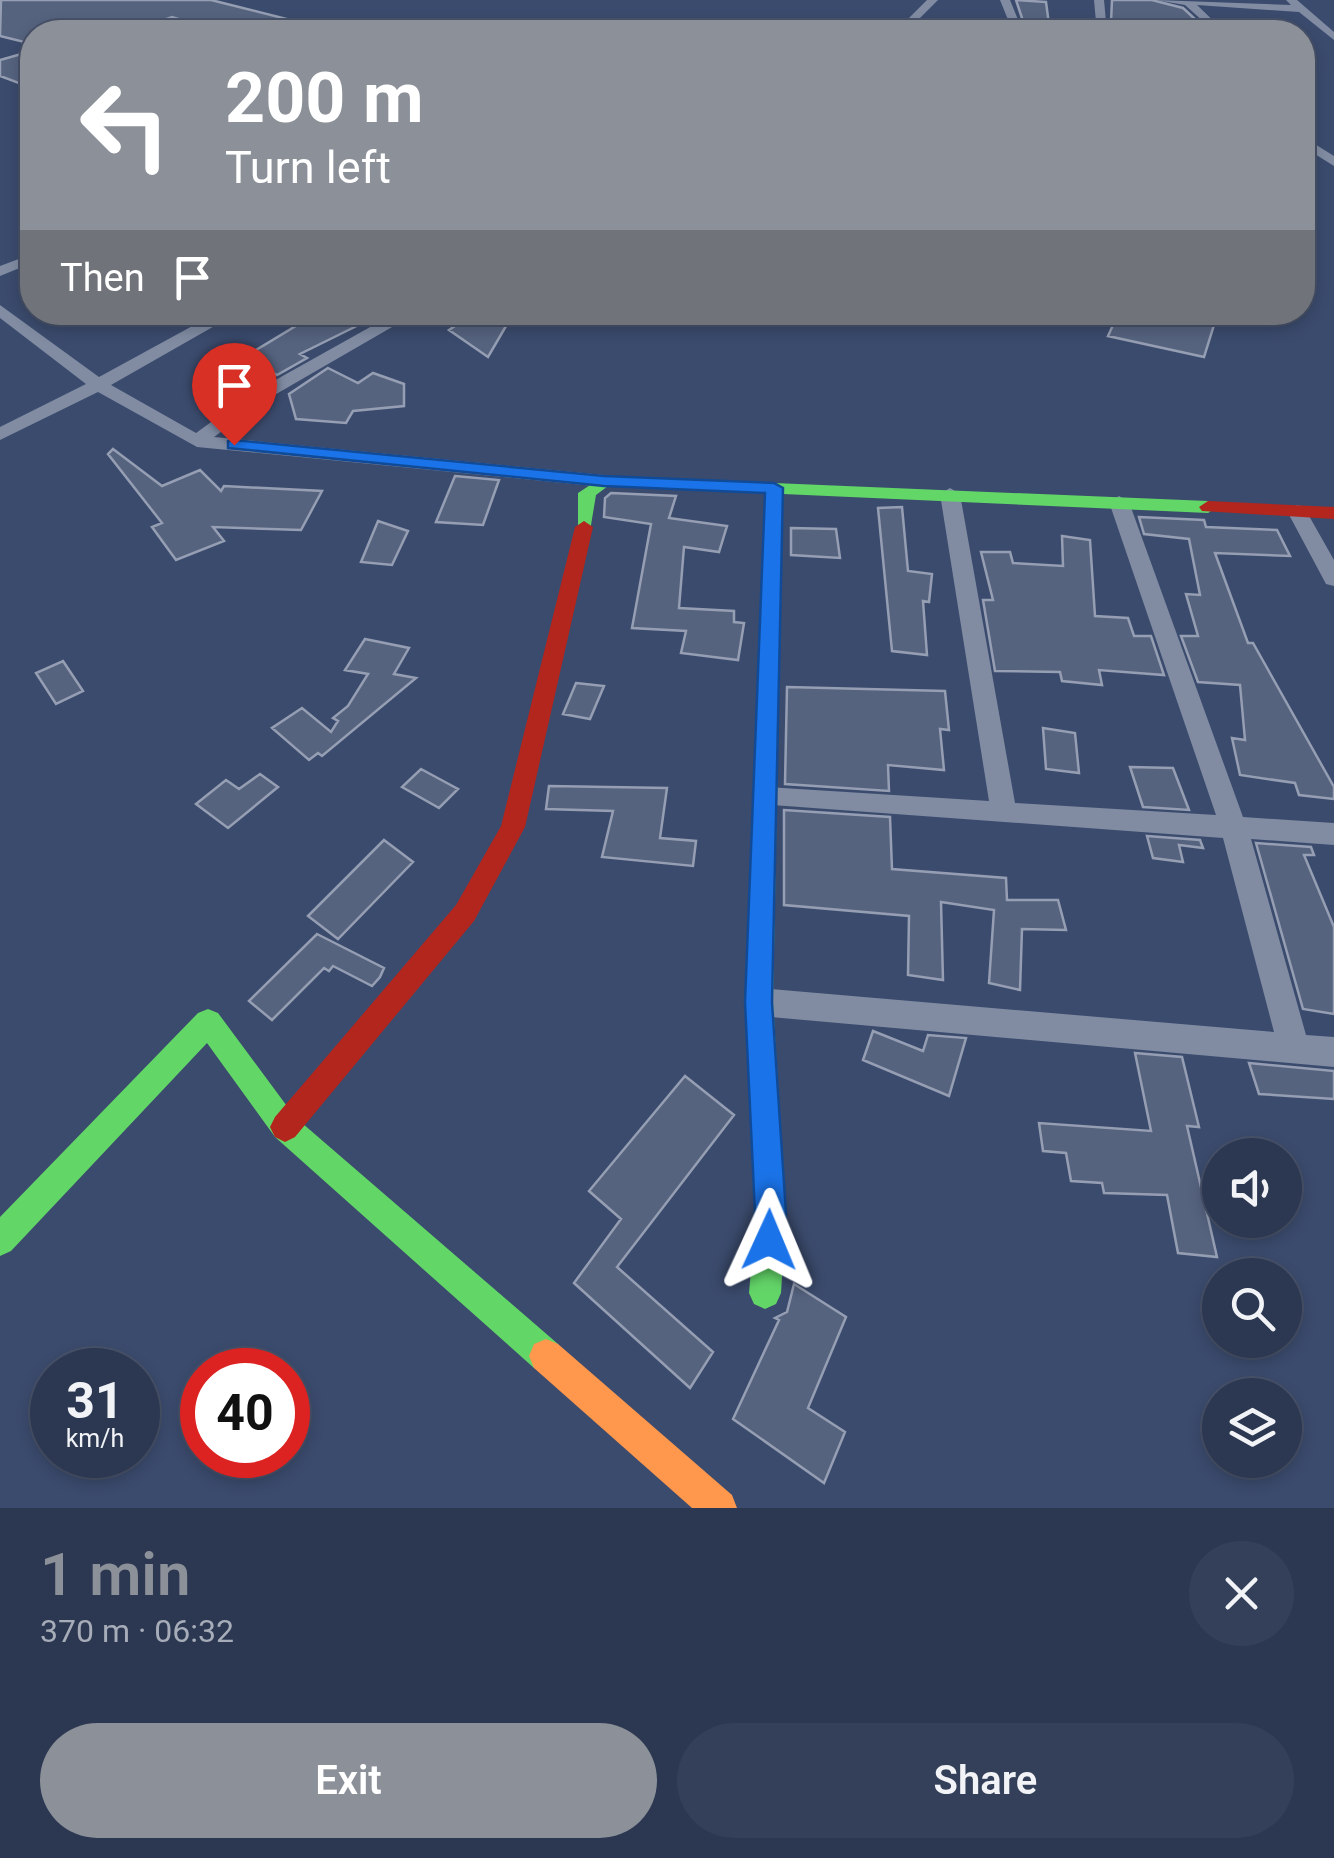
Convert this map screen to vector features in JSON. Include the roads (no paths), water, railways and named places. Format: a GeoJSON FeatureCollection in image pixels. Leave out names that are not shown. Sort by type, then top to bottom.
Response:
{"type":"FeatureCollection","features":[{"type":"Feature","properties":{"kind":"street"},"geometry":{"type":"LineString","coordinates":[[913,20],[933,0]]}},
{"type":"Feature","properties":{"kind":"street"},"geometry":{"type":"LineString","coordinates":[[1161,0],[1302,8]]}},
{"type":"Feature","properties":{"kind":"street"},"geometry":{"type":"LineString","coordinates":[[1291,0],[1334,37]]}},
{"type":"Feature","properties":{"kind":"street"},"geometry":{"type":"LineString","coordinates":[[1188,1],[1208,20]]}},
{"type":"Feature","properties":{"kind":"street"},"geometry":{"type":"LineString","coordinates":[[0,310],[98,385],[197,441],[604,481],[1334,512]]}},
{"type":"Feature","properties":{"kind":"street"},"geometry":{"type":"LineString","coordinates":[[0,434],[207,325]]}},
{"type":"Feature","properties":{"kind":"street"},"geometry":{"type":"LineString","coordinates":[[197,441],[254,400],[387,325]]}},
{"type":"Feature","properties":{"kind":"street"},"geometry":{"type":"LineString","coordinates":[[285,1126],[464,913],[513,827],[587,514],[587,493],[604,481]]}},
{"type":"Feature","properties":{"kind":"street"},"geometry":{"type":"LineString","coordinates":[[765,1294],[771,1213],[759,1002],[768,797],[774,488]]}},
{"type":"Feature","properties":{"kind":"street"},"geometry":{"type":"LineString","coordinates":[[950,494],[1004,812]]}},
{"type":"Feature","properties":{"kind":"street"},"geometry":{"type":"LineString","coordinates":[[1118,502],[1234,828],[1296,1051]]}},
{"type":"Feature","properties":{"kind":"street"},"geometry":{"type":"LineString","coordinates":[[1297,511],[1334,579]]}},
{"type":"Feature","properties":{"kind":"street"},"geometry":{"type":"LineString","coordinates":[[768,797],[1334,834]]}},
{"type":"Feature","properties":{"kind":"street"},"geometry":{"type":"LineString","coordinates":[[759,1002],[1334,1052]]}},
{"type":"Feature","properties":{"kind":"street"},"geometry":{"type":"LineString","coordinates":[[0,1240],[208,1022],[285,1126],[719,1508]]}}]}
